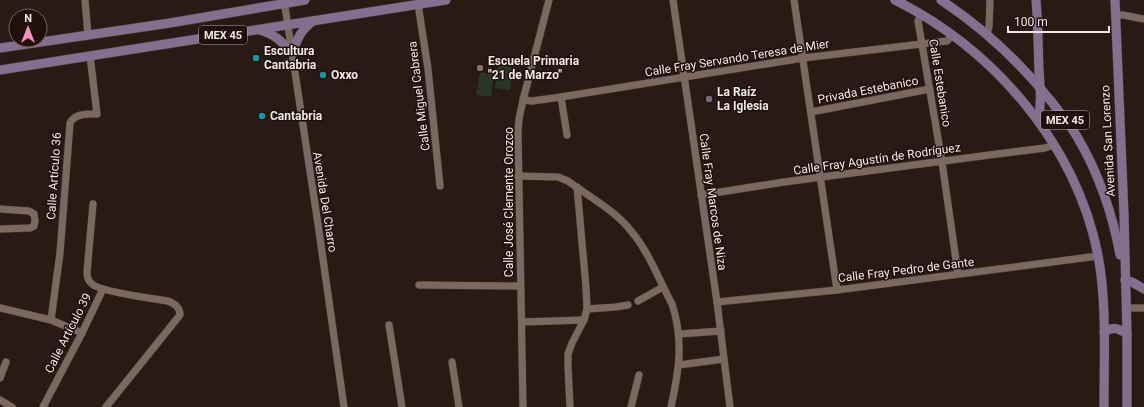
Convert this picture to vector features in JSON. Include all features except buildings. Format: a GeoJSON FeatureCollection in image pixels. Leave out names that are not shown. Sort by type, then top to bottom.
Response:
{"type":"FeatureCollection","features":[{"type":"Feature","properties":{"kind":"main road","name":"MEX 45"},"geometry":{"type":"LineString","coordinates":[[0,48],[170,23],[284,2],[305,0]]}},
{"type":"Feature","properties":{"kind":"main road","name":"MEX 45"},"geometry":{"type":"LineString","coordinates":[[0,70],[446,0]]}},
{"type":"Feature","properties":{"kind":"main road","name":"MEX 45"},"geometry":{"type":"LineString","coordinates":[[895,0],[921,14],[953,35],[983,60],[1003,80],[1038,121],[1066,165],[1088,217],[1098,256],[1103,301],[1104,407]]}},
{"type":"Feature","properties":{"kind":"main road","name":"MEX 45"},"geometry":{"type":"LineString","coordinates":[[941,0],[961,13],[987,34],[1015,60],[1041,89],[1076,135],[1086,153],[1113,220],[1125,280],[1127,407]]}},
{"type":"Feature","properties":{"kind":"main road","name":"MEX 45"},"geometry":{"type":"LineString","coordinates":[[1036,0],[1041,89],[1041,106],[1038,121]]}},
{"type":"Feature","properties":{"kind":"main road","name":"Avenida San Lorenzo"},"geometry":{"type":"LineString","coordinates":[[1115,0],[1122,152],[1125,280]]}},
{"type":"Feature","properties":{"kind":"main road"},"geometry":{"type":"LineString","coordinates":[[257,30],[270,33],[292,53],[300,34],[314,20]]}},
{"type":"Feature","properties":{"kind":"main road"},"geometry":{"type":"LineString","coordinates":[[1125,280],[1144,289]]}},
{"type":"Feature","properties":{"kind":"main road"},"geometry":{"type":"LineString","coordinates":[[1104,332],[1108,329],[1115,328],[1127,334]]}},
{"type":"Feature","properties":{"kind":"street"},"geometry":{"type":"LineString","coordinates":[[85,0],[88,35]]}},
{"type":"Feature","properties":{"kind":"street","name":"Calle José Clemente Orozco"},"geometry":{"type":"LineString","coordinates":[[523,407],[518,132],[523,100],[549,0]]}},
{"type":"Feature","properties":{"kind":"street","name":"Calle Fray Marcos de Niza"},"geometry":{"type":"LineString","coordinates":[[673,0],[717,302],[730,407]]}},
{"type":"Feature","properties":{"kind":"street"},"geometry":{"type":"LineString","coordinates":[[794,0],[837,290]]}},
{"type":"Feature","properties":{"kind":"street"},"geometry":{"type":"LineString","coordinates":[[987,34],[989,27],[990,0]]}},
{"type":"Feature","properties":{"kind":"street","name":"Avenida Del Charro"},"geometry":{"type":"LineString","coordinates":[[284,2],[344,407]]}},
{"type":"Feature","properties":{"kind":"street","name":"Calle Miguel Cabrera"},"geometry":{"type":"LineString","coordinates":[[418,4],[428,69],[440,186]]}},
{"type":"Feature","properties":{"kind":"street","name":"Calle Estebanico"},"geometry":{"type":"LineString","coordinates":[[921,14],[918,21],[942,162],[958,274]]}},
{"type":"Feature","properties":{"kind":"street"},"geometry":{"type":"LineString","coordinates":[[1116,15],[1144,19]]}},
{"type":"Feature","properties":{"kind":"street","name":"Calle Fray Servando Teresa de Mier"},"geometry":{"type":"LineString","coordinates":[[523,100],[532,101],[561,97],[803,58],[947,41],[953,35]]}},
{"type":"Feature","properties":{"kind":"street","name":"Calle Artículo 36"},"geometry":{"type":"LineString","coordinates":[[51,320],[60,253],[70,123],[74,117],[97,114],[90,56]]}},
{"type":"Feature","properties":{"kind":"street","name":"Privada Estebanico"},"geometry":{"type":"LineString","coordinates":[[811,112],[930,89]]}},
{"type":"Feature","properties":{"kind":"street"},"geometry":{"type":"LineString","coordinates":[[561,97],[567,135]]}},
{"type":"Feature","properties":{"kind":"street","name":"Calle Fray Agustín de Rodríguez"},"geometry":{"type":"LineString","coordinates":[[701,195],[1045,148],[1054,145]]}},
{"type":"Feature","properties":{"kind":"street"},"geometry":{"type":"LineString","coordinates":[[518,176],[558,177],[568,181],[621,219],[641,244],[672,304],[679,334],[680,365],[671,407]]}},
{"type":"Feature","properties":{"kind":"street"},"geometry":{"type":"LineString","coordinates":[[570,407],[568,354],[572,342],[584,320],[587,308],[576,187]]}},
{"type":"Feature","properties":{"kind":"street","name":"Calle Artículo 39"},"geometry":{"type":"LineString","coordinates":[[43,407],[82,333],[103,289],[92,284],[88,278],[87,272],[93,204]]}},
{"type":"Feature","properties":{"kind":"street"},"geometry":{"type":"LineString","coordinates":[[0,209],[29,211],[32,212],[35,217],[34,226],[30,228],[0,229]]}},
{"type":"Feature","properties":{"kind":"street","name":"Calle Fray Pedro de Gante"},"geometry":{"type":"LineString","coordinates":[[717,302],[837,290],[1098,256]]}},
{"type":"Feature","properties":{"kind":"street"},"geometry":{"type":"LineString","coordinates":[[419,286],[520,286]]}},
{"type":"Feature","properties":{"kind":"street"},"geometry":{"type":"LineString","coordinates":[[638,301],[663,287]]}},
{"type":"Feature","properties":{"kind":"street"},"geometry":{"type":"LineString","coordinates":[[103,289],[168,301],[173,303],[178,308],[180,315],[106,407]]}},
{"type":"Feature","properties":{"kind":"street"},"geometry":{"type":"LineString","coordinates":[[587,308],[628,305]]}},
{"type":"Feature","properties":{"kind":"street"},"geometry":{"type":"LineString","coordinates":[[0,308],[51,320],[82,333]]}},
{"type":"Feature","properties":{"kind":"street"},"geometry":{"type":"LineString","coordinates":[[1126,308],[1144,308]]}},
{"type":"Feature","properties":{"kind":"street"},"geometry":{"type":"LineString","coordinates":[[522,322],[584,320]]}},
{"type":"Feature","properties":{"kind":"street"},"geometry":{"type":"LineString","coordinates":[[389,325],[402,407]]}},
{"type":"Feature","properties":{"kind":"street"},"geometry":{"type":"LineString","coordinates":[[679,334],[720,331]]}},
{"type":"Feature","properties":{"kind":"street"},"geometry":{"type":"LineString","coordinates":[[680,365],[724,359]]}},
{"type":"Feature","properties":{"kind":"street"},"geometry":{"type":"LineString","coordinates":[[0,378],[6,362]]}},
{"type":"Feature","properties":{"kind":"street"},"geometry":{"type":"LineString","coordinates":[[452,362],[459,407]]}},
{"type":"Feature","properties":{"kind":"street"},"geometry":{"type":"LineString","coordinates":[[631,407],[639,375]]}},
{"type":"Feature","properties":{"kind":"street"},"geometry":{"type":"LineString","coordinates":[[0,400],[12,407]]}},
{"type":"Feature","properties":{"kind":"green space"},"geometry":{"type":"Polygon","coordinates":[[[498,65],[513,67],[510,90],[495,88],[498,65]]]}},
{"type":"Feature","properties":{"kind":"green space"},"geometry":{"type":"Polygon","coordinates":[[[480,72],[494,74],[491,97],[476,95],[480,72]]]}},
{"type":"Feature","properties":{"kind":"place","name":"Escultura Cantabria"},"geometry":{"type":"Point","coordinates":[256,58]}},
{"type":"Feature","properties":{"kind":"place","name":"Escuela Primaria \"21 de Marzo\""},"geometry":{"type":"Point","coordinates":[480,68]}},
{"type":"Feature","properties":{"kind":"place","name":"Oxxo"},"geometry":{"type":"Point","coordinates":[323,75]}},
{"type":"Feature","properties":{"kind":"place","name":"La Raíz La Iglesia"},"geometry":{"type":"Point","coordinates":[709,99]}},
{"type":"Feature","properties":{"kind":"place","name":"Cantabria"},"geometry":{"type":"Point","coordinates":[262,116]}}]}
